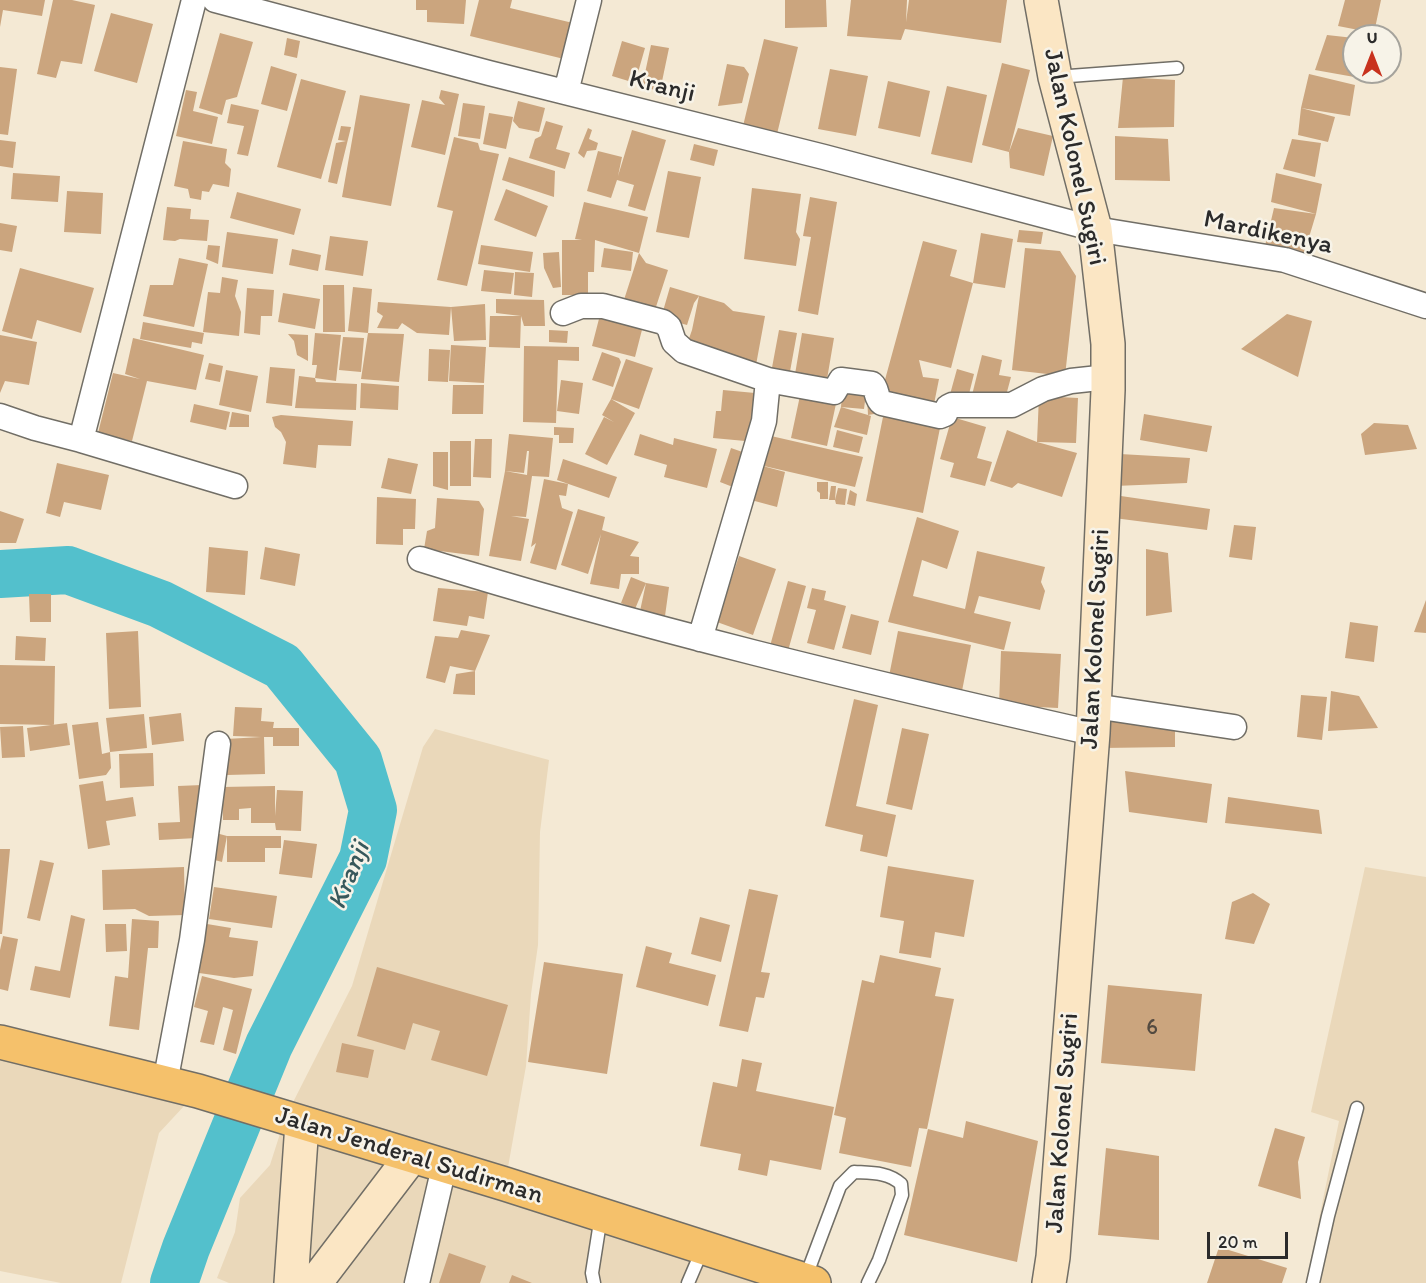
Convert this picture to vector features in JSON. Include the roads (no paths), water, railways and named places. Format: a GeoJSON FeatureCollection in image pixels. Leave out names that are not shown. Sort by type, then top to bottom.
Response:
{"type":"FeatureCollection","features":[{"type":"Feature","properties":{"kind":"main road","name":"Jalan Jenderal Sudirman"},"geometry":{"type":"LineString","coordinates":[[0,1042],[198,1091],[601,1215],[807,1282]]}},
{"type":"Feature","properties":{"kind":"street"},"geometry":{"type":"LineString","coordinates":[[81,440],[194,0]]}},
{"type":"Feature","properties":{"kind":"street","name":"Kranji"},"geometry":{"type":"LineString","coordinates":[[215,0],[1095,229]]}},
{"type":"Feature","properties":{"kind":"street"},"geometry":{"type":"LineString","coordinates":[[570,93],[589,0]]}},
{"type":"Feature","properties":{"kind":"street","name":"Jalan Kolonel Sugiri"},"geometry":{"type":"LineString","coordinates":[[1041,0],[1055,77],[1095,229],[1108,344],[1093,719],[1053,1257],[1049,1283]]}},
{"type":"Feature","properties":{"kind":"street","name":"Mardikenya"},"geometry":{"type":"LineString","coordinates":[[1095,229],[1285,260],[1426,306]]}},
{"type":"Feature","properties":{"kind":"street"},"geometry":{"type":"LineString","coordinates":[[563,313],[581,306],[603,306],[663,322],[669,327],[674,342],[684,351],[768,380],[834,392],[841,380],[872,384],[876,387],[879,401],[882,403],[940,417],[952,405],[1012,405],[1043,389],[1071,381],[1107,376]]}},
{"type":"Feature","properties":{"kind":"street"},"geometry":{"type":"LineString","coordinates":[[700,639],[764,420],[768,380]]}},
{"type":"Feature","properties":{"kind":"street"},"geometry":{"type":"LineString","coordinates":[[0,416],[236,486]]}},
{"type":"Feature","properties":{"kind":"street"},"geometry":{"type":"LineString","coordinates":[[420,559],[516,589],[700,639],[1093,719],[1234,727]]}},
{"type":"Feature","properties":{"kind":"street"},"geometry":{"type":"LineString","coordinates":[[165,1083],[192,940],[218,744]]}},
{"type":"Feature","properties":{"kind":"street"},"geometry":{"type":"LineString","coordinates":[[291,1283],[293,1121]]}},
{"type":"Feature","properties":{"kind":"street"},"geometry":{"type":"LineString","coordinates":[[315,1283],[411,1157]]}},
{"type":"Feature","properties":{"kind":"street"},"geometry":{"type":"LineString","coordinates":[[417,1283],[444,1167]]}},
{"type":"Feature","properties":{"kind":"lane"},"geometry":{"type":"LineString","coordinates":[[1055,77],[1177,68]]}},
{"type":"Feature","properties":{"kind":"lane"},"geometry":{"type":"LineString","coordinates":[[1313,1283],[1357,1108]]}},
{"type":"Feature","properties":{"kind":"lane"},"geometry":{"type":"LineString","coordinates":[[807,1282],[840,1186],[854,1172],[893,1176],[902,1184],[902,1195],[879,1260],[868,1283]]}},
{"type":"Feature","properties":{"kind":"lane"},"geometry":{"type":"LineString","coordinates":[[594,1283],[592,1273],[601,1215]]}},
{"type":"Feature","properties":{"kind":"lane"},"geometry":{"type":"LineString","coordinates":[[688,1283],[704,1248]]}},
{"type":"Feature","properties":{"kind":"waterway","name":"Kranji"},"geometry":{"type":"LineString","coordinates":[[0,574],[68,570],[160,604],[282,666],[358,760],[373,810],[363,859],[269,1045],[186,1248],[174,1283]]}},
{"type":"Feature","properties":{"kind":"waterway","name":"Kranji"},"geometry":{"type":"LineString","coordinates":[[176,1277],[194,1283]]}}]}
